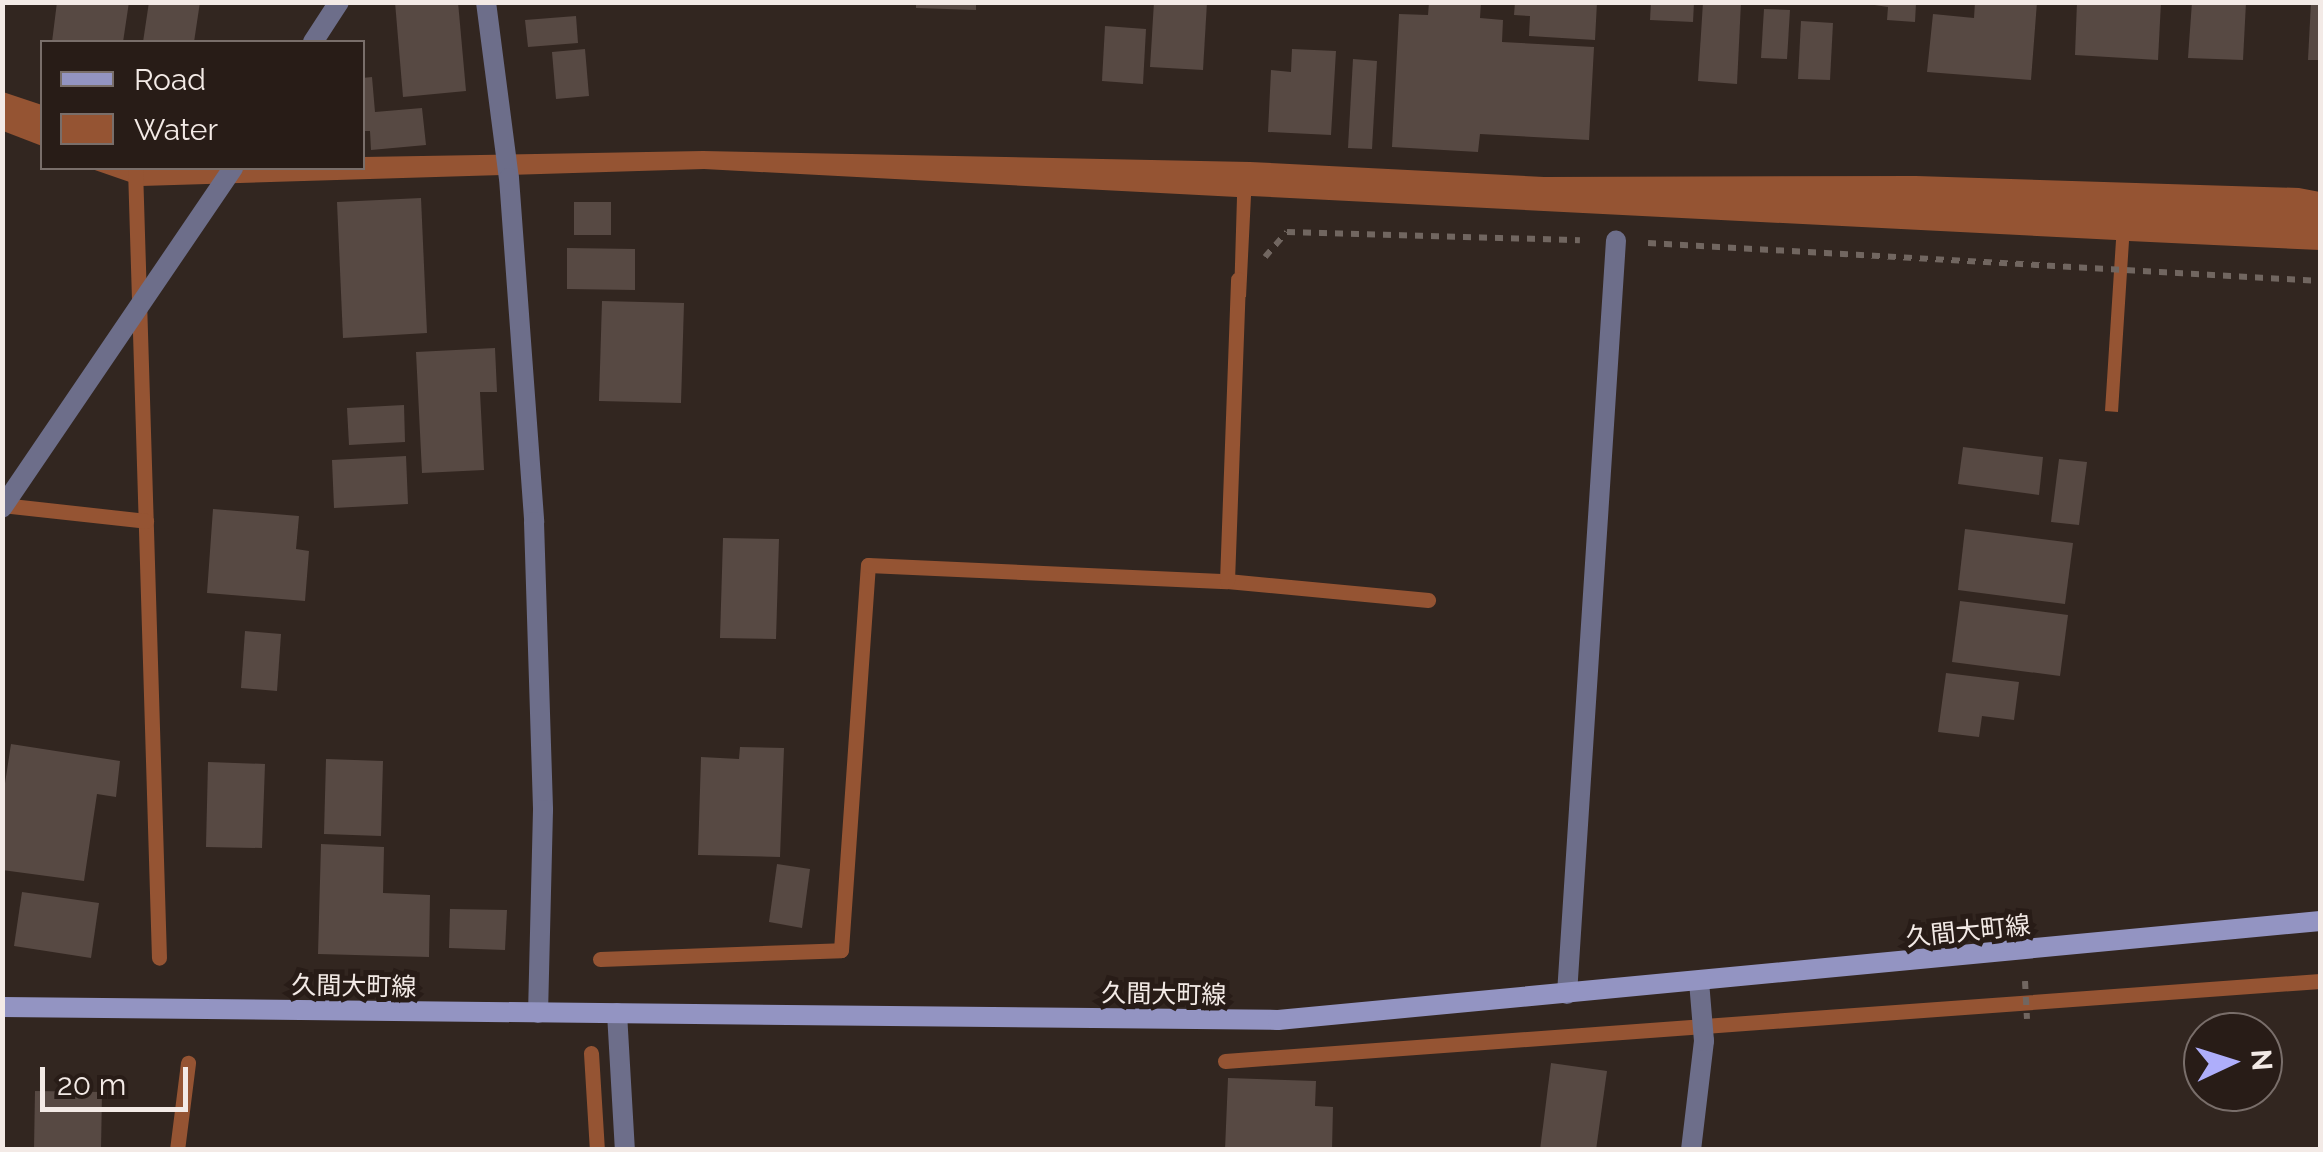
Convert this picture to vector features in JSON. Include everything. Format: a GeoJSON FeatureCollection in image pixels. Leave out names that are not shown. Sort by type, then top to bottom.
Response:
{"type":"FeatureCollection","features":[{"type":"Feature","properties":{"kind":"main road","name":"久間大町線"},"geometry":{"type":"LineString","coordinates":[[2,1007],[1278,1020],[2320,921]]}},
{"type":"Feature","properties":{"kind":"street"},"geometry":{"type":"LineString","coordinates":[[314,40],[339,2]]}},
{"type":"Feature","properties":{"kind":"street"},"geometry":{"type":"LineString","coordinates":[[486,2],[509,178],[534,522],[543,810],[538,1012]]}},
{"type":"Feature","properties":{"kind":"street"},"geometry":{"type":"LineString","coordinates":[[2,508],[231,170]]}},
{"type":"Feature","properties":{"kind":"street"},"geometry":{"type":"LineString","coordinates":[[1567,994],[1616,241]]}},
{"type":"Feature","properties":{"kind":"street"},"geometry":{"type":"LineString","coordinates":[[1691,1150],[1704,1041],[1699,982]]}},
{"type":"Feature","properties":{"kind":"street"},"geometry":{"type":"LineString","coordinates":[[617,1012],[624,1150]]}},
{"type":"Feature","properties":{"kind":"path"},"geometry":{"type":"LineString","coordinates":[[1265,256],[1287,232],[1616,241],[2162,269],[2320,281]]}},
{"type":"Feature","properties":{"kind":"path"},"geometry":{"type":"LineString","coordinates":[[2025,987],[2028,1018]]}},
{"type":"Feature","properties":{"kind":"water"},"geometry":{"type":"Polygon","coordinates":[[[3,92],[40,104],[40,145],[3,131],[3,92]]]}},
{"type":"Feature","properties":{"kind":"water"},"geometry":{"type":"Polygon","coordinates":[[[703,151],[1250,162],[1544,177],[1916,176],[2299,188],[2320,192],[2320,250],[2129,241],[2118,412],[2105,411],[2116,240],[1251,196],[1246,297],[1234,298],[1237,197],[704,169],[141,186],[95,170],[365,170],[365,157],[703,151]]]}},
{"type":"Feature","properties":{"kind":"building"},"geometry":{"type":"Polygon","coordinates":[[[57,2],[129,2],[123,40],[52,40],[57,2]]]}},
{"type":"Feature","properties":{"kind":"building"},"geometry":{"type":"Polygon","coordinates":[[[149,2],[200,2],[194,40],[143,40],[149,2]]]}},
{"type":"Feature","properties":{"kind":"building"},"geometry":{"type":"Polygon","coordinates":[[[395,2],[458,2],[466,91],[403,97],[395,2]]]}},
{"type":"Feature","properties":{"kind":"building"},"geometry":{"type":"Polygon","coordinates":[[[916,2],[976,2],[976,10],[916,8],[916,2]]]}},
{"type":"Feature","properties":{"kind":"building"},"geometry":{"type":"Polygon","coordinates":[[[1154,2],[1207,2],[1203,70],[1150,67],[1154,2]]]}},
{"type":"Feature","properties":{"kind":"building"},"geometry":{"type":"Polygon","coordinates":[[[1429,2],[1481,2],[1480,18],[1503,20],[1502,42],[1594,47],[1589,140],[1480,134],[1478,152],[1392,147],[1399,14],[1428,15],[1429,2]]]}},
{"type":"Feature","properties":{"kind":"building"},"geometry":{"type":"Polygon","coordinates":[[[1515,2],[1597,2],[1595,40],[1529,36],[1530,16],[1514,15],[1515,2]]]}},
{"type":"Feature","properties":{"kind":"building"},"geometry":{"type":"Polygon","coordinates":[[[1651,2],[1694,2],[1693,22],[1650,20],[1651,2]]]}},
{"type":"Feature","properties":{"kind":"building"},"geometry":{"type":"Polygon","coordinates":[[[1703,2],[1741,2],[1737,84],[1698,81],[1703,2]]]}},
{"type":"Feature","properties":{"kind":"building"},"geometry":{"type":"Polygon","coordinates":[[[1975,2],[2037,2],[2031,80],[1927,72],[1933,14],[1974,18],[1975,2]]]}},
{"type":"Feature","properties":{"kind":"building"},"geometry":{"type":"Polygon","coordinates":[[[2077,2],[2161,2],[2158,60],[2075,55],[2077,2]]]}},
{"type":"Feature","properties":{"kind":"building"},"geometry":{"type":"Polygon","coordinates":[[[2192,2],[2246,2],[2243,60],[2188,58],[2192,2]]]}},
{"type":"Feature","properties":{"kind":"building"},"geometry":{"type":"Polygon","coordinates":[[[2311,2],[2320,2],[2320,60],[2308,60],[2311,2]]]}},
{"type":"Feature","properties":{"kind":"building"},"geometry":{"type":"Polygon","coordinates":[[[1861,3],[1916,3],[1915,22],[1887,20],[1888,7],[1861,3]]]}},
{"type":"Feature","properties":{"kind":"building"},"geometry":{"type":"Polygon","coordinates":[[[1764,9],[1790,10],[1787,59],[1761,58],[1764,9]]]}},
{"type":"Feature","properties":{"kind":"building"},"geometry":{"type":"Polygon","coordinates":[[[576,16],[578,43],[528,47],[525,20],[576,16]]]}},
{"type":"Feature","properties":{"kind":"building"},"geometry":{"type":"Polygon","coordinates":[[[1801,21],[1833,23],[1830,80],[1798,79],[1801,21]]]}},
{"type":"Feature","properties":{"kind":"building"},"geometry":{"type":"Polygon","coordinates":[[[1105,26],[1146,29],[1143,84],[1102,81],[1105,26]]]}},
{"type":"Feature","properties":{"kind":"building"},"geometry":{"type":"Polygon","coordinates":[[[585,49],[589,96],[556,99],[552,52],[585,49]]]}},
{"type":"Feature","properties":{"kind":"building"},"geometry":{"type":"Polygon","coordinates":[[[1292,49],[1336,51],[1331,135],[1268,132],[1271,70],[1291,72],[1292,49]]]}},
{"type":"Feature","properties":{"kind":"building"},"geometry":{"type":"Polygon","coordinates":[[[1353,59],[1377,61],[1372,149],[1348,148],[1353,59]]]}},
{"type":"Feature","properties":{"kind":"building"},"geometry":{"type":"Polygon","coordinates":[[[372,77],[375,112],[422,108],[426,145],[371,150],[370,131],[365,131],[365,78],[372,77]]]}},
{"type":"Feature","properties":{"kind":"building"},"geometry":{"type":"Polygon","coordinates":[[[421,198],[427,333],[343,338],[337,202],[421,198]]]}},
{"type":"Feature","properties":{"kind":"building"},"geometry":{"type":"Polygon","coordinates":[[[574,202],[611,202],[611,235],[574,235],[574,202]]]}},
{"type":"Feature","properties":{"kind":"building"},"geometry":{"type":"Polygon","coordinates":[[[567,248],[635,249],[635,290],[567,289],[567,248]]]}},
{"type":"Feature","properties":{"kind":"building"},"geometry":{"type":"Polygon","coordinates":[[[602,301],[684,303],[681,403],[599,401],[602,301]]]}},
{"type":"Feature","properties":{"kind":"building"},"geometry":{"type":"Polygon","coordinates":[[[495,348],[497,392],[480,392],[484,470],[422,473],[416,352],[495,348]]]}},
{"type":"Feature","properties":{"kind":"building"},"geometry":{"type":"Polygon","coordinates":[[[404,405],[405,442],[349,445],[347,408],[404,405]]]}},
{"type":"Feature","properties":{"kind":"building"},"geometry":{"type":"Polygon","coordinates":[[[1963,447],[2043,457],[2039,495],[1958,484],[1963,447]]]}},
{"type":"Feature","properties":{"kind":"building"},"geometry":{"type":"Polygon","coordinates":[[[406,456],[408,504],[334,508],[332,460],[406,456]]]}},
{"type":"Feature","properties":{"kind":"building"},"geometry":{"type":"Polygon","coordinates":[[[2059,459],[2087,462],[2079,525],[2051,522],[2059,459]]]}},
{"type":"Feature","properties":{"kind":"building"},"geometry":{"type":"Polygon","coordinates":[[[213,509],[299,516],[296,549],[309,551],[305,601],[207,593],[213,509]]]}},
{"type":"Feature","properties":{"kind":"building"},"geometry":{"type":"Polygon","coordinates":[[[1965,529],[2073,543],[2065,604],[1958,590],[1965,529]]]}},
{"type":"Feature","properties":{"kind":"building"},"geometry":{"type":"Polygon","coordinates":[[[723,538],[779,539],[776,639],[720,638],[723,538]]]}},
{"type":"Feature","properties":{"kind":"building"},"geometry":{"type":"Polygon","coordinates":[[[1960,601],[2068,615],[2060,676],[1952,662],[1960,601]]]}},
{"type":"Feature","properties":{"kind":"building"},"geometry":{"type":"Polygon","coordinates":[[[245,631],[281,634],[277,691],[241,688],[245,631]]]}},
{"type":"Feature","properties":{"kind":"building"},"geometry":{"type":"Polygon","coordinates":[[[1946,673],[2019,682],[2014,720],[1982,716],[1979,737],[1938,732],[1946,673]]]}},
{"type":"Feature","properties":{"kind":"building"},"geometry":{"type":"Polygon","coordinates":[[[11,744],[120,761],[116,797],[97,794],[84,881],[2,870],[2,803],[11,744]]]}},
{"type":"Feature","properties":{"kind":"building"},"geometry":{"type":"Polygon","coordinates":[[[740,747],[784,748],[780,857],[698,855],[701,757],[739,759],[740,747]]]}},
{"type":"Feature","properties":{"kind":"building"},"geometry":{"type":"Polygon","coordinates":[[[326,759],[383,761],[381,836],[324,834],[326,759]]]}},
{"type":"Feature","properties":{"kind":"building"},"geometry":{"type":"Polygon","coordinates":[[[208,762],[265,764],[262,848],[206,847],[208,762]]]}},
{"type":"Feature","properties":{"kind":"building"},"geometry":{"type":"Polygon","coordinates":[[[321,844],[384,847],[383,893],[430,895],[429,957],[318,954],[321,844]]]}},
{"type":"Feature","properties":{"kind":"building"},"geometry":{"type":"Polygon","coordinates":[[[777,864],[810,869],[802,928],[769,922],[777,864]]]}},
{"type":"Feature","properties":{"kind":"building"},"geometry":{"type":"Polygon","coordinates":[[[22,892],[99,903],[91,958],[14,946],[22,892]]]}},
{"type":"Feature","properties":{"kind":"building"},"geometry":{"type":"Polygon","coordinates":[[[450,909],[507,910],[505,950],[449,948],[450,909]]]}},
{"type":"Feature","properties":{"kind":"building"},"geometry":{"type":"Polygon","coordinates":[[[1551,1063],[1607,1071],[1596,1150],[1540,1150],[1551,1063]]]}},
{"type":"Feature","properties":{"kind":"building"},"geometry":{"type":"Polygon","coordinates":[[[1228,1078],[1316,1081],[1315,1106],[1333,1107],[1332,1150],[1225,1150],[1228,1078]]]}},
{"type":"Feature","properties":{"kind":"building"},"geometry":{"type":"Polygon","coordinates":[[[35,1091],[102,1092],[101,1150],[34,1150],[35,1091]]]}},
{"type":"Feature","properties":{"kind":"waterway"},"geometry":{"type":"LineString","coordinates":[[135,170],[159,958]]}},
{"type":"Feature","properties":{"kind":"waterway"},"geometry":{"type":"LineString","coordinates":[[600,959],[841,950],[868,565],[1227,581],[1238,279]]}},
{"type":"Feature","properties":{"kind":"waterway"},"geometry":{"type":"LineString","coordinates":[[2,505],[146,521]]}},
{"type":"Feature","properties":{"kind":"waterway"},"geometry":{"type":"LineString","coordinates":[[1227,581],[1428,600]]}},
{"type":"Feature","properties":{"kind":"waterway"},"geometry":{"type":"LineString","coordinates":[[1225,1061],[2320,981]]}},
{"type":"Feature","properties":{"kind":"waterway"},"geometry":{"type":"LineString","coordinates":[[591,1053],[597,1150]]}},
{"type":"Feature","properties":{"kind":"waterway"},"geometry":{"type":"LineString","coordinates":[[177,1150],[188,1063]]}}]}
